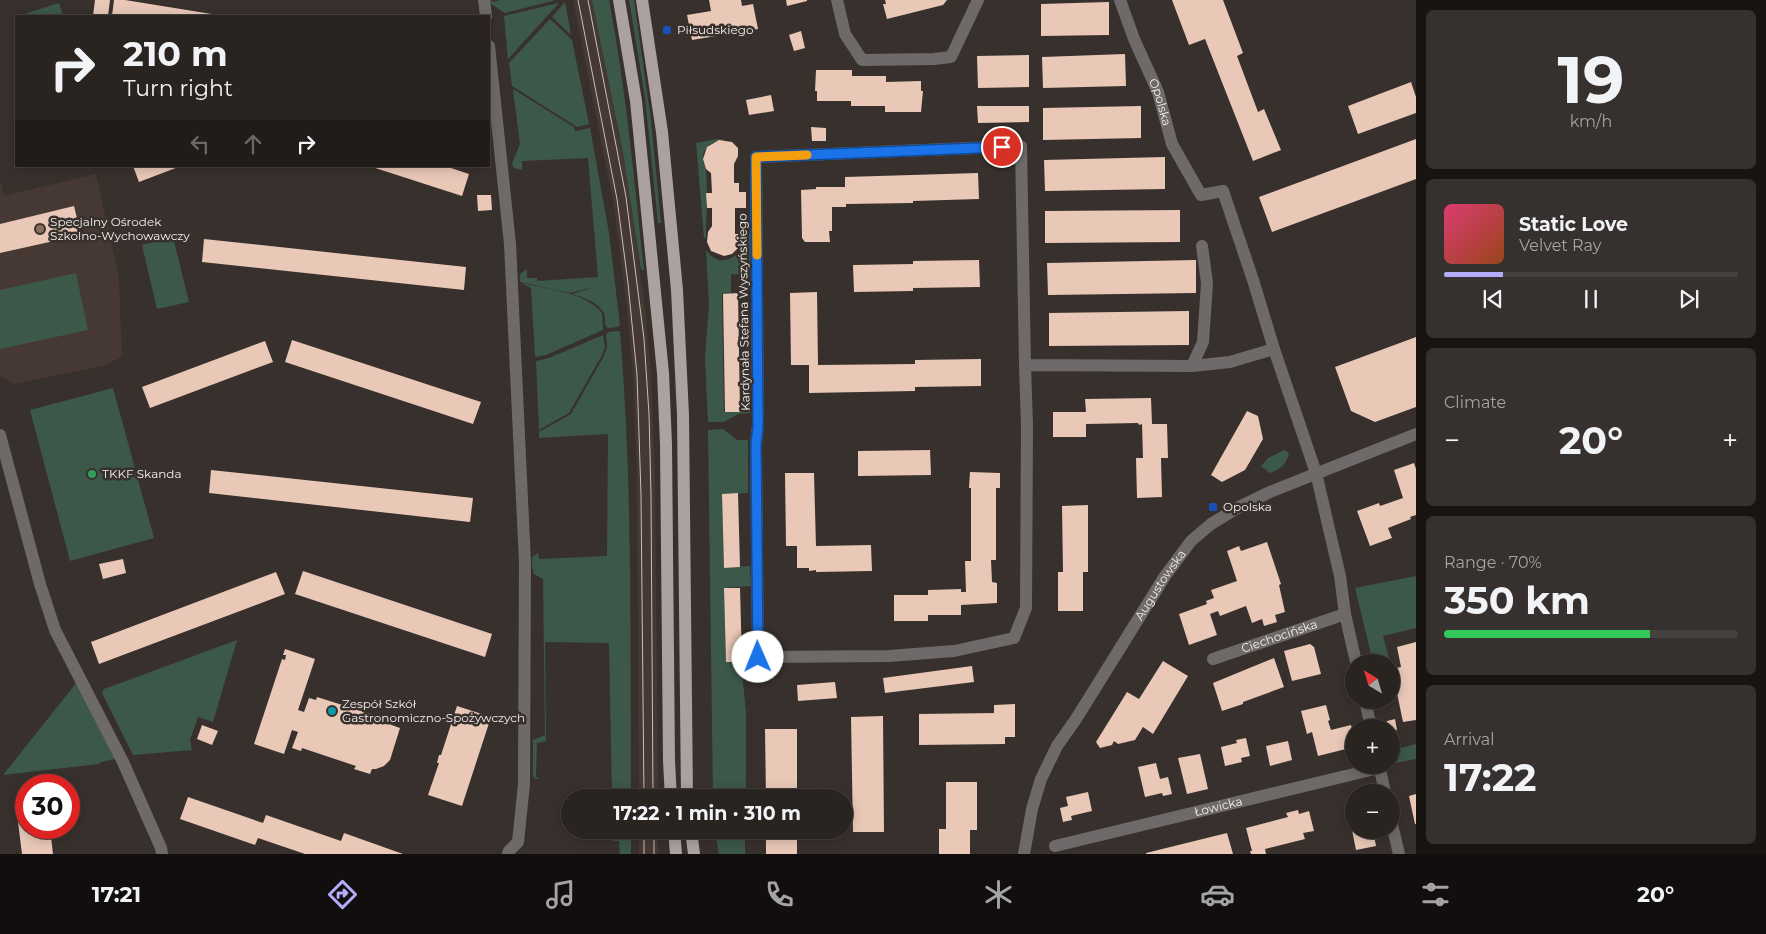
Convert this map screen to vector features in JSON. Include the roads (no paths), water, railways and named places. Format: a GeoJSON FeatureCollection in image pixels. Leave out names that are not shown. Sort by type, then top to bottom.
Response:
{"type":"FeatureCollection","features":[{"type":"Feature","properties":{"kind":"main road"},"geometry":{"type":"LineString","coordinates":[[619,0],[636,101],[664,390],[671,789]]}},
{"type":"Feature","properties":{"kind":"main road"},"geometry":{"type":"LineString","coordinates":[[642,0],[662,132],[677,300],[683,414],[687,789]]}},
{"type":"Feature","properties":{"kind":"main road"},"geometry":{"type":"LineString","coordinates":[[675,839],[676,854]]}},
{"type":"Feature","properties":{"kind":"main road"},"geometry":{"type":"LineString","coordinates":[[692,839],[694,854]]}},
{"type":"Feature","properties":{"kind":"street"},"geometry":{"type":"LineString","coordinates":[[484,0],[486,15]]}},
{"type":"Feature","properties":{"kind":"street"},"geometry":{"type":"LineString","coordinates":[[838,0],[845,34],[862,60],[951,57],[978,0]]}},
{"type":"Feature","properties":{"kind":"street","name":"Opolska"},"geometry":{"type":"LineString","coordinates":[[1120,0],[1134,39],[1158,92],[1172,144],[1201,195],[1223,191],[1274,349]]}},
{"type":"Feature","properties":{"kind":"street"},"geometry":{"type":"LineString","coordinates":[[490,55],[510,244],[525,563],[524,784],[518,842],[508,854]]}},
{"type":"Feature","properties":{"kind":"street","name":"Kardynała Stefana Wyszyńskiego"},"geometry":{"type":"LineString","coordinates":[[1021,146],[1025,365],[1027,424],[1026,608],[1014,638],[954,651],[907,655],[758,657],[756,157],[1021,146]]}},
{"type":"Feature","properties":{"kind":"street"},"geometry":{"type":"LineString","coordinates":[[1192,366],[1203,342],[1207,283],[1202,246]]}},
{"type":"Feature","properties":{"kind":"street"},"geometry":{"type":"LineString","coordinates":[[1025,365],[1192,366],[1230,362],[1274,349],[1316,472],[1340,576],[1345,614],[1354,654]]}},
{"type":"Feature","properties":{"kind":"street","name":"Augustowska"},"geometry":{"type":"LineString","coordinates":[[1024,854],[1032,809],[1041,779],[1057,746],[1076,719],[1165,576],[1191,541],[1211,524],[1239,507],[1270,492],[1316,472],[1416,434]]}},
{"type":"Feature","properties":{"kind":"street"},"geometry":{"type":"LineString","coordinates":[[0,435],[40,584],[56,630],[142,803],[162,854]]}},
{"type":"Feature","properties":{"kind":"street","name":"Ciechocińska"},"geometry":{"type":"LineString","coordinates":[[1213,659],[1345,614]]}},
{"type":"Feature","properties":{"kind":"street","name":"Łowicka"},"geometry":{"type":"LineString","coordinates":[[1055,846],[1350,774]]}},
{"type":"Feature","properties":{"kind":"street"},"geometry":{"type":"LineString","coordinates":[[1395,839],[1399,854]]}},
{"type":"Feature","properties":{"kind":"tram line"},"geometry":{"type":"LineString","coordinates":[[578,0],[617,199],[637,375],[641,494],[644,789]]}},
{"type":"Feature","properties":{"kind":"tram line"},"geometry":{"type":"LineString","coordinates":[[588,0],[626,197],[644,339],[649,414],[651,495],[653,789]]}},
{"type":"Feature","properties":{"kind":"tram line"},"geometry":{"type":"LineString","coordinates":[[644,839],[644,854]]}},
{"type":"Feature","properties":{"kind":"tram line"},"geometry":{"type":"LineString","coordinates":[[654,839],[654,854]]}},
{"type":"Feature","properties":{"kind":"place","name":"Piłsudskiego"},"geometry":{"type":"Point","coordinates":[667,30]}},
{"type":"Feature","properties":{"kind":"place","name":"Specjalny Ośrodek Szkolno-Wychowawczy"},"geometry":{"type":"Point","coordinates":[40,229]}},
{"type":"Feature","properties":{"kind":"place","name":"TKKF Skanda"},"geometry":{"type":"Point","coordinates":[92,474]}},
{"type":"Feature","properties":{"kind":"place","name":"Opolska"},"geometry":{"type":"Point","coordinates":[1213,507]}},
{"type":"Feature","properties":{"kind":"place","name":"Zespół Szkół Gastronomiczno-Spożywczych"},"geometry":{"type":"Point","coordinates":[332,711]}}]}
